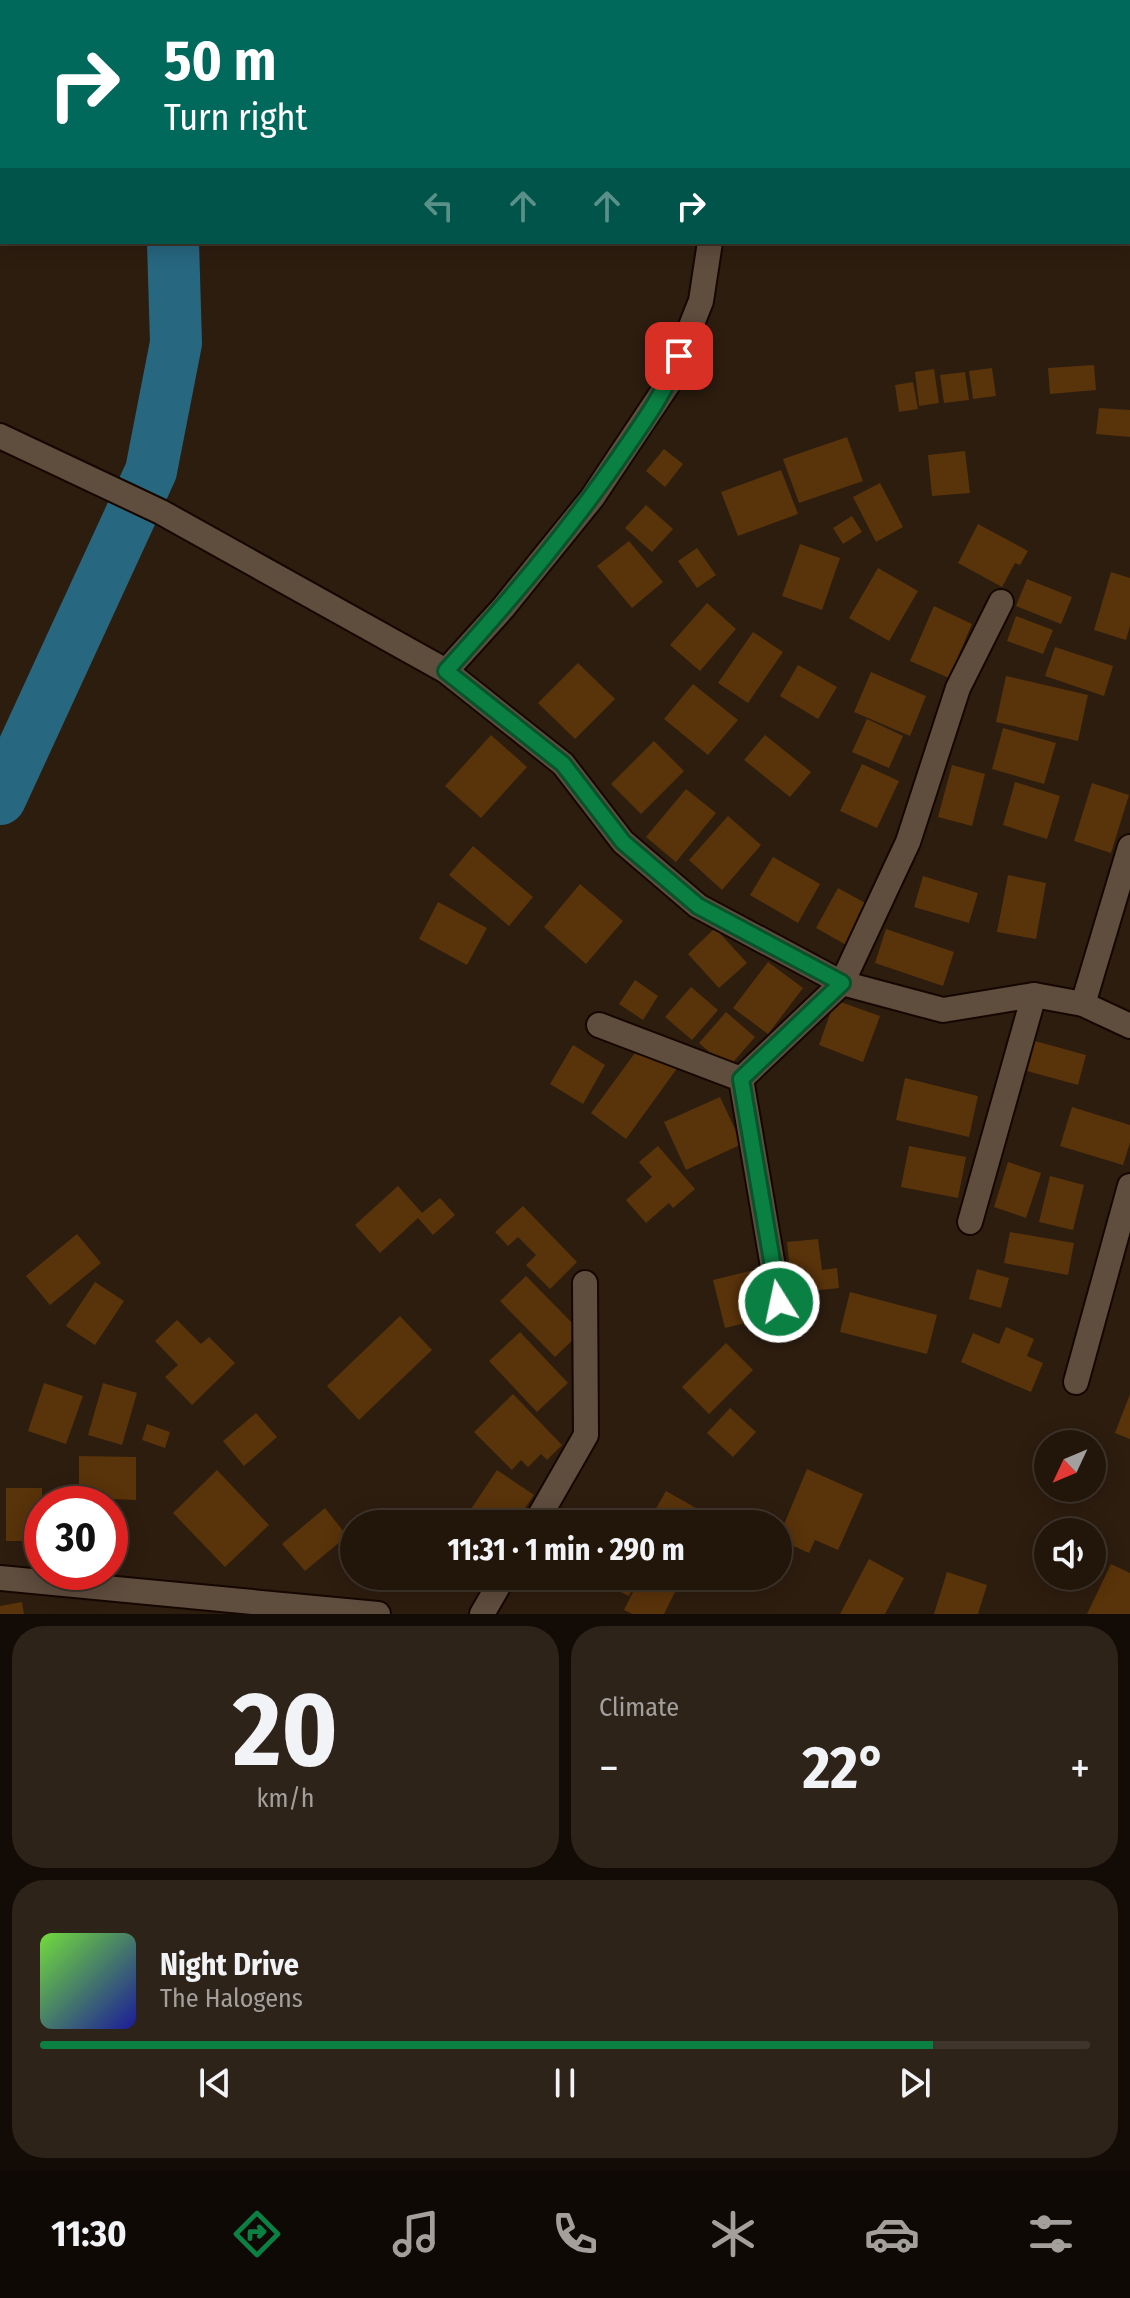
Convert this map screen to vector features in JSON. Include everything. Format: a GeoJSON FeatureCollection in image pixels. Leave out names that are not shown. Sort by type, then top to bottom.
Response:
{"type":"FeatureCollection","features":[{"type":"Feature","properties":{"kind":"street"},"geometry":{"type":"LineString","coordinates":[[446,671],[503,608],[592,498],[668,384],[701,301],[710,244]]}},
{"type":"Feature","properties":{"kind":"street"},"geometry":{"type":"LineString","coordinates":[[0,436],[161,512],[446,671],[563,764],[623,842],[698,906],[842,983],[943,1010],[1034,995],[1083,1004],[1130,1026]]}},
{"type":"Feature","properties":{"kind":"street"},"geometry":{"type":"LineString","coordinates":[[741,1079],[842,983],[908,842],[958,688],[1001,602]]}},
{"type":"Feature","properties":{"kind":"street"},"geometry":{"type":"LineString","coordinates":[[1083,1004],[1130,847]]}},
{"type":"Feature","properties":{"kind":"street"},"geometry":{"type":"LineString","coordinates":[[970,1222],[1034,995]]}},
{"type":"Feature","properties":{"kind":"street"},"geometry":{"type":"LineString","coordinates":[[599,1025],[741,1079]]}},
{"type":"Feature","properties":{"kind":"street"},"geometry":{"type":"LineString","coordinates":[[741,1079],[779,1302]]}},
{"type":"Feature","properties":{"kind":"street"},"geometry":{"type":"LineString","coordinates":[[1076,1382],[1130,1186]]}},
{"type":"Feature","properties":{"kind":"street"},"geometry":{"type":"LineString","coordinates":[[543,1510],[586,1435],[585,1283]]}},
{"type":"Feature","properties":{"kind":"street"},"geometry":{"type":"LineString","coordinates":[[0,1578],[378,1614]]}},
{"type":"Feature","properties":{"kind":"street"},"geometry":{"type":"LineString","coordinates":[[482,1614],[496,1590]]}},
{"type":"Feature","properties":{"kind":"building"},"geometry":{"type":"Polygon","coordinates":[[[1094,365],[1096,390],[1050,394],[1048,368],[1094,365]]]}},
{"type":"Feature","properties":{"kind":"building"},"geometry":{"type":"Polygon","coordinates":[[[992,368],[996,396],[973,399],[969,371],[992,368]]]}},
{"type":"Feature","properties":{"kind":"building"},"geometry":{"type":"Polygon","coordinates":[[[934,369],[939,403],[919,406],[915,372],[934,369]]]}},
{"type":"Feature","properties":{"kind":"building"},"geometry":{"type":"Polygon","coordinates":[[[965,372],[969,400],[944,403],[940,375],[965,372]]]}},
{"type":"Feature","properties":{"kind":"building"},"geometry":{"type":"Polygon","coordinates":[[[913,382],[918,409],[899,412],[895,385],[913,382]]]}},
{"type":"Feature","properties":{"kind":"building"},"geometry":{"type":"Polygon","coordinates":[[[1099,408],[1130,410],[1130,437],[1096,434],[1099,408]]]}},
{"type":"Feature","properties":{"kind":"building"},"geometry":{"type":"Polygon","coordinates":[[[847,437],[863,481],[799,503],[783,459],[847,437]]]}},
{"type":"Feature","properties":{"kind":"building"},"geometry":{"type":"Polygon","coordinates":[[[664,449],[683,464],[665,487],[646,471],[664,449]]]}},
{"type":"Feature","properties":{"kind":"building"},"geometry":{"type":"Polygon","coordinates":[[[965,451],[970,493],[932,496],[928,455],[965,451]]]}},
{"type":"Feature","properties":{"kind":"building"},"geometry":{"type":"Polygon","coordinates":[[[781,470],[798,514],[738,536],[721,492],[781,470]]]}},
{"type":"Feature","properties":{"kind":"building"},"geometry":{"type":"Polygon","coordinates":[[[880,483],[903,527],[876,542],[853,497],[880,483]]]}},
{"type":"Feature","properties":{"kind":"building"},"geometry":{"type":"Polygon","coordinates":[[[646,505],[673,529],[652,552],[625,528],[646,505]]]}},
{"type":"Feature","properties":{"kind":"building"},"geometry":{"type":"Polygon","coordinates":[[[852,516],[862,532],[843,544],[833,528],[852,516]]]}},
{"type":"Feature","properties":{"kind":"building"},"geometry":{"type":"Polygon","coordinates":[[[978,524],[1028,551],[1020,565],[1015,563],[1002,587],[958,563],[978,524]]]}},
{"type":"Feature","properties":{"kind":"building"},"geometry":{"type":"Polygon","coordinates":[[[629,541],[663,582],[632,608],[597,566],[629,541]]]}},
{"type":"Feature","properties":{"kind":"building"},"geometry":{"type":"Polygon","coordinates":[[[800,544],[840,558],[822,610],[782,596],[800,544]]]}},
{"type":"Feature","properties":{"kind":"building"},"geometry":{"type":"Polygon","coordinates":[[[697,548],[716,575],[697,588],[678,561],[697,548]]]}},
{"type":"Feature","properties":{"kind":"building"},"geometry":{"type":"Polygon","coordinates":[[[878,568],[918,591],[889,641],[849,618],[878,568]]]}},
{"type":"Feature","properties":{"kind":"building"},"geometry":{"type":"Polygon","coordinates":[[[1111,572],[1130,578],[1130,626],[1126,640],[1094,630],[1111,572]]]}},
{"type":"Feature","properties":{"kind":"building"},"geometry":{"type":"Polygon","coordinates":[[[1027,579],[1072,597],[1061,624],[1016,606],[1027,579]]]}},
{"type":"Feature","properties":{"kind":"building"},"geometry":{"type":"Polygon","coordinates":[[[707,603],[736,629],[700,671],[670,645],[707,603]]]}},
{"type":"Feature","properties":{"kind":"building"},"geometry":{"type":"Polygon","coordinates":[[[934,606],[972,624],[949,678],[910,661],[934,606]]]}},
{"type":"Feature","properties":{"kind":"building"},"geometry":{"type":"Polygon","coordinates":[[[1016,616],[1053,630],[1043,654],[1007,641],[1016,616]]]}},
{"type":"Feature","properties":{"kind":"building"},"geometry":{"type":"Polygon","coordinates":[[[753,632],[783,652],[748,703],[718,683],[753,632]]]}},
{"type":"Feature","properties":{"kind":"building"},"geometry":{"type":"Polygon","coordinates":[[[1055,647],[1113,666],[1104,696],[1045,676],[1055,647]]]}},
{"type":"Feature","properties":{"kind":"building"},"geometry":{"type":"Polygon","coordinates":[[[578,663],[615,699],[575,739],[538,703],[578,663]]]}},
{"type":"Feature","properties":{"kind":"building"},"geometry":{"type":"Polygon","coordinates":[[[798,665],[837,687],[818,719],[780,696],[798,665]]]}},
{"type":"Feature","properties":{"kind":"building"},"geometry":{"type":"Polygon","coordinates":[[[871,672],[926,696],[910,736],[854,712],[871,672]]]}},
{"type":"Feature","properties":{"kind":"building"},"geometry":{"type":"Polygon","coordinates":[[[1006,676],[1088,695],[1078,741],[996,722],[1006,676]]]}},
{"type":"Feature","properties":{"kind":"building"},"geometry":{"type":"Polygon","coordinates":[[[693,684],[738,720],[708,755],[664,719],[693,684]]]}},
{"type":"Feature","properties":{"kind":"building"},"geometry":{"type":"Polygon","coordinates":[[[867,719],[903,736],[889,768],[852,752],[867,719]]]}},
{"type":"Feature","properties":{"kind":"building"},"geometry":{"type":"Polygon","coordinates":[[[1003,728],[1056,743],[1044,784],[992,769],[1003,728]]]}},
{"type":"Feature","properties":{"kind":"building"},"geometry":{"type":"Polygon","coordinates":[[[491,735],[527,767],[481,818],[445,786],[491,735]]]}},
{"type":"Feature","properties":{"kind":"building"},"geometry":{"type":"Polygon","coordinates":[[[765,735],[811,772],[790,797],[744,760],[765,735]]]}},
{"type":"Feature","properties":{"kind":"building"},"geometry":{"type":"Polygon","coordinates":[[[654,741],[684,771],[641,814],[611,784],[654,741]]]}},
{"type":"Feature","properties":{"kind":"building"},"geometry":{"type":"Polygon","coordinates":[[[862,764],[899,781],[877,828],[840,811],[862,764]]]}},
{"type":"Feature","properties":{"kind":"building"},"geometry":{"type":"Polygon","coordinates":[[[952,765],[985,774],[972,826],[938,817],[952,765]]]}},
{"type":"Feature","properties":{"kind":"building"},"geometry":{"type":"Polygon","coordinates":[[[1015,782],[1060,796],[1047,839],[1003,825],[1015,782]]]}},
{"type":"Feature","properties":{"kind":"building"},"geometry":{"type":"Polygon","coordinates":[[[1092,783],[1129,795],[1111,853],[1074,841],[1092,783]]]}},
{"type":"Feature","properties":{"kind":"building"},"geometry":{"type":"Polygon","coordinates":[[[686,789],[716,813],[676,862],[646,837],[686,789]]]}},
{"type":"Feature","properties":{"kind":"building"},"geometry":{"type":"Polygon","coordinates":[[[728,816],[761,845],[722,890],[689,860],[728,816]]]}},
{"type":"Feature","properties":{"kind":"building"},"geometry":{"type":"Polygon","coordinates":[[[473,846],[533,897],[509,926],[449,875],[473,846]]]}},
{"type":"Feature","properties":{"kind":"building"},"geometry":{"type":"Polygon","coordinates":[[[773,857],[820,884],[798,923],[750,895],[773,857]]]}},
{"type":"Feature","properties":{"kind":"building"},"geometry":{"type":"Polygon","coordinates":[[[1008,875],[1046,883],[1036,939],[997,932],[1008,875]]]}},
{"type":"Feature","properties":{"kind":"building"},"geometry":{"type":"Polygon","coordinates":[[[923,876],[978,893],[969,923],[914,907],[923,876]]]}},
{"type":"Feature","properties":{"kind":"building"},"geometry":{"type":"Polygon","coordinates":[[[580,884],[623,921],[586,964],[544,927],[580,884]]]}},
{"type":"Feature","properties":{"kind":"building"},"geometry":{"type":"Polygon","coordinates":[[[838,888],[869,905],[848,946],[816,928],[838,888]]]}},
{"type":"Feature","properties":{"kind":"building"},"geometry":{"type":"Polygon","coordinates":[[[438,902],[487,928],[467,965],[419,939],[438,902]]]}},
{"type":"Feature","properties":{"kind":"building"},"geometry":{"type":"Polygon","coordinates":[[[715,928],[747,963],[719,988],[688,954],[715,928]]]}},
{"type":"Feature","properties":{"kind":"building"},"geometry":{"type":"Polygon","coordinates":[[[886,929],[954,952],[943,986],[875,963],[886,929]]]}},
{"type":"Feature","properties":{"kind":"building"},"geometry":{"type":"Polygon","coordinates":[[[768,962],[803,988],[768,1034],[733,1008],[768,962]]]}},
{"type":"Feature","properties":{"kind":"building"},"geometry":{"type":"Polygon","coordinates":[[[635,980],[658,996],[643,1020],[619,1004],[635,980]]]}},
{"type":"Feature","properties":{"kind":"building"},"geometry":{"type":"Polygon","coordinates":[[[691,987],[718,1010],[692,1040],[665,1017],[691,987]]]}},
{"type":"Feature","properties":{"kind":"building"},"geometry":{"type":"Polygon","coordinates":[[[835,1000],[880,1016],[863,1062],[819,1045],[835,1000]]]}},
{"type":"Feature","properties":{"kind":"building"},"geometry":{"type":"Polygon","coordinates":[[[726,1012],[755,1037],[728,1068],[699,1043],[726,1012]]]}},
{"type":"Feature","properties":{"kind":"building"},"geometry":{"type":"Polygon","coordinates":[[[1035,1041],[1086,1055],[1078,1085],[1027,1071],[1035,1041]]]}},
{"type":"Feature","properties":{"kind":"building"},"geometry":{"type":"Polygon","coordinates":[[[643,1042],[678,1067],[626,1139],[591,1113],[643,1042]]]}},
{"type":"Feature","properties":{"kind":"building"},"geometry":{"type":"Polygon","coordinates":[[[573,1045],[605,1065],[583,1104],[550,1084],[573,1045]]]}},
{"type":"Feature","properties":{"kind":"building"},"geometry":{"type":"Polygon","coordinates":[[[905,1078],[978,1096],[969,1137],[896,1120],[905,1078]]]}},
{"type":"Feature","properties":{"kind":"building"},"geometry":{"type":"Polygon","coordinates":[[[720,1097],[742,1144],[686,1170],[664,1122],[720,1097]]]}},
{"type":"Feature","properties":{"kind":"building"},"geometry":{"type":"Polygon","coordinates":[[[1072,1107],[1130,1125],[1130,1143],[1123,1165],[1060,1146],[1072,1107]]]}},
{"type":"Feature","properties":{"kind":"building"},"geometry":{"type":"Polygon","coordinates":[[[658,1146],[695,1189],[673,1208],[669,1203],[646,1223],[626,1200],[652,1177],[639,1162],[658,1146]]]}},
{"type":"Feature","properties":{"kind":"building"},"geometry":{"type":"Polygon","coordinates":[[[909,1146],[966,1157],[958,1198],[901,1187],[909,1146]]]}},
{"type":"Feature","properties":{"kind":"building"},"geometry":{"type":"Polygon","coordinates":[[[1008,1162],[1041,1173],[1026,1218],[994,1207],[1008,1162]]]}},
{"type":"Feature","properties":{"kind":"building"},"geometry":{"type":"Polygon","coordinates":[[[1050,1176],[1084,1185],[1073,1230],[1039,1222],[1050,1176]]]}},
{"type":"Feature","properties":{"kind":"building"},"geometry":{"type":"Polygon","coordinates":[[[398,1186],[422,1213],[440,1198],[455,1215],[433,1235],[418,1218],[380,1253],[355,1225],[398,1186]]]}},
{"type":"Feature","properties":{"kind":"building"},"geometry":{"type":"Polygon","coordinates":[[[523,1206],[577,1262],[550,1289],[526,1265],[536,1255],[518,1237],[508,1246],[495,1232],[523,1206]]]}},
{"type":"Feature","properties":{"kind":"building"},"geometry":{"type":"Polygon","coordinates":[[[1010,1232],[1074,1243],[1068,1275],[1004,1263],[1010,1232]]]}},
{"type":"Feature","properties":{"kind":"building"},"geometry":{"type":"Polygon","coordinates":[[[77,1234],[101,1263],[50,1305],[26,1276],[77,1234]]]}},
{"type":"Feature","properties":{"kind":"building"},"geometry":{"type":"Polygon","coordinates":[[[818,1239],[822,1270],[837,1268],[839,1288],[792,1293],[787,1242],[818,1239]]]}},
{"type":"Feature","properties":{"kind":"building"},"geometry":{"type":"Polygon","coordinates":[[[977,1269],[1009,1278],[1001,1308],[969,1299],[977,1269]]]}},
{"type":"Feature","properties":{"kind":"building"},"geometry":{"type":"Polygon","coordinates":[[[754,1270],[766,1318],[725,1328],[713,1280],[754,1270]]]}},
{"type":"Feature","properties":{"kind":"building"},"geometry":{"type":"Polygon","coordinates":[[[526,1276],[581,1332],[555,1357],[500,1301],[526,1276]]]}},
{"type":"Feature","properties":{"kind":"building"},"geometry":{"type":"Polygon","coordinates":[[[95,1282],[124,1301],[95,1345],[66,1326],[95,1282]]]}},
{"type":"Feature","properties":{"kind":"building"},"geometry":{"type":"Polygon","coordinates":[[[850,1292],[937,1315],[927,1354],[840,1332],[850,1292]]]}},
{"type":"Feature","properties":{"kind":"building"},"geometry":{"type":"Polygon","coordinates":[[[400,1316],[432,1350],[359,1420],[327,1386],[400,1316]]]}},
{"type":"Feature","properties":{"kind":"building"},"geometry":{"type":"Polygon","coordinates":[[[177,1320],[201,1344],[209,1337],[235,1363],[192,1405],[165,1377],[178,1365],[155,1341],[177,1320]]]}},
{"type":"Feature","properties":{"kind":"building"},"geometry":{"type":"Polygon","coordinates":[[[1006,1327],[1034,1339],[1027,1356],[1043,1363],[1031,1392],[961,1362],[973,1333],[999,1344],[1006,1327]]]}},
{"type":"Feature","properties":{"kind":"building"},"geometry":{"type":"Polygon","coordinates":[[[520,1332],[568,1383],[537,1412],[489,1361],[520,1332]]]}},
{"type":"Feature","properties":{"kind":"building"},"geometry":{"type":"Polygon","coordinates":[[[726,1343],[753,1370],[709,1414],[682,1387],[726,1343]]]}},
{"type":"Feature","properties":{"kind":"building"},"geometry":{"type":"Polygon","coordinates":[[[44,1383],[83,1396],[66,1444],[28,1431],[44,1383]]]}},
{"type":"Feature","properties":{"kind":"building"},"geometry":{"type":"Polygon","coordinates":[[[103,1383],[137,1393],[122,1445],[88,1435],[103,1383]]]}},
{"type":"Feature","properties":{"kind":"building"},"geometry":{"type":"Polygon","coordinates":[[[513,1394],[562,1445],[547,1460],[541,1454],[528,1467],[521,1460],[512,1470],[474,1432],[513,1394]]]}},
{"type":"Feature","properties":{"kind":"building"},"geometry":{"type":"Polygon","coordinates":[[[1130,1394],[1130,1439],[1115,1433],[1130,1394]]]}},
{"type":"Feature","properties":{"kind":"building"},"geometry":{"type":"Polygon","coordinates":[[[730,1408],[756,1432],[733,1457],[707,1433],[730,1408]]]}},
{"type":"Feature","properties":{"kind":"building"},"geometry":{"type":"Polygon","coordinates":[[[256,1413],[277,1437],[244,1466],[223,1441],[256,1413]]]}},
{"type":"Feature","properties":{"kind":"building"},"geometry":{"type":"Polygon","coordinates":[[[147,1424],[170,1432],[165,1448],[142,1440],[147,1424]]]}},
{"type":"Feature","properties":{"kind":"building"},"geometry":{"type":"Polygon","coordinates":[[[79,1456],[136,1457],[136,1500],[128,1500],[128,1486],[79,1486],[79,1456]]]}},
{"type":"Feature","properties":{"kind":"building"},"geometry":{"type":"Polygon","coordinates":[[[807,1469],[863,1494],[838,1550],[815,1540],[809,1553],[792,1545],[790,1510],[807,1469]]]}},
{"type":"Feature","properties":{"kind":"building"},"geometry":{"type":"Polygon","coordinates":[[[217,1470],[269,1525],[225,1567],[173,1513],[217,1470]]]}},
{"type":"Feature","properties":{"kind":"building"},"geometry":{"type":"Polygon","coordinates":[[[497,1470],[534,1495],[524,1510],[470,1510],[497,1470]]]}},
{"type":"Feature","properties":{"kind":"building"},"geometry":{"type":"Polygon","coordinates":[[[6,1488],[24,1488],[24,1541],[6,1541],[6,1488]]]}},
{"type":"Feature","properties":{"kind":"building"},"geometry":{"type":"Polygon","coordinates":[[[666,1491],[699,1510],[655,1510],[666,1491]]]}},
{"type":"Feature","properties":{"kind":"building"},"geometry":{"type":"Polygon","coordinates":[[[325,1508],[340,1527],[340,1542],[305,1571],[282,1544],[325,1508]]]}},
{"type":"Feature","properties":{"kind":"building"},"geometry":{"type":"Polygon","coordinates":[[[869,1559],[904,1578],[885,1614],[840,1614],[869,1559]]]}},
{"type":"Feature","properties":{"kind":"building"},"geometry":{"type":"Polygon","coordinates":[[[1111,1564],[1130,1573],[1130,1614],[1087,1614],[1099,1590],[1106,1590],[1106,1574],[1111,1564]]]}},
{"type":"Feature","properties":{"kind":"building"},"geometry":{"type":"Polygon","coordinates":[[[947,1572],[987,1585],[978,1614],[934,1614],[947,1572]]]}},
{"type":"Feature","properties":{"kind":"building"},"geometry":{"type":"Polygon","coordinates":[[[616,1590],[632,1590],[629,1596],[616,1590]]]}},
{"type":"Feature","properties":{"kind":"building"},"geometry":{"type":"Polygon","coordinates":[[[634,1590],[676,1590],[664,1614],[632,1614],[624,1610],[634,1590]]]}},
{"type":"Feature","properties":{"kind":"building"},"geometry":{"type":"Polygon","coordinates":[[[22,1602],[24,1614],[0,1614],[0,1606],[22,1602]]]}},
{"type":"Feature","properties":{"kind":"waterway"},"geometry":{"type":"LineString","coordinates":[[0,799],[151,471],[176,343],[173,244]]}},
{"type":"Feature","properties":{"kind":"route"},"geometry":{"type":"LineString","coordinates":[[679,356],[668,384],[592,498],[503,608],[446,671],[563,764],[623,842],[698,906],[842,983],[741,1079],[779,1302]]}}]}
